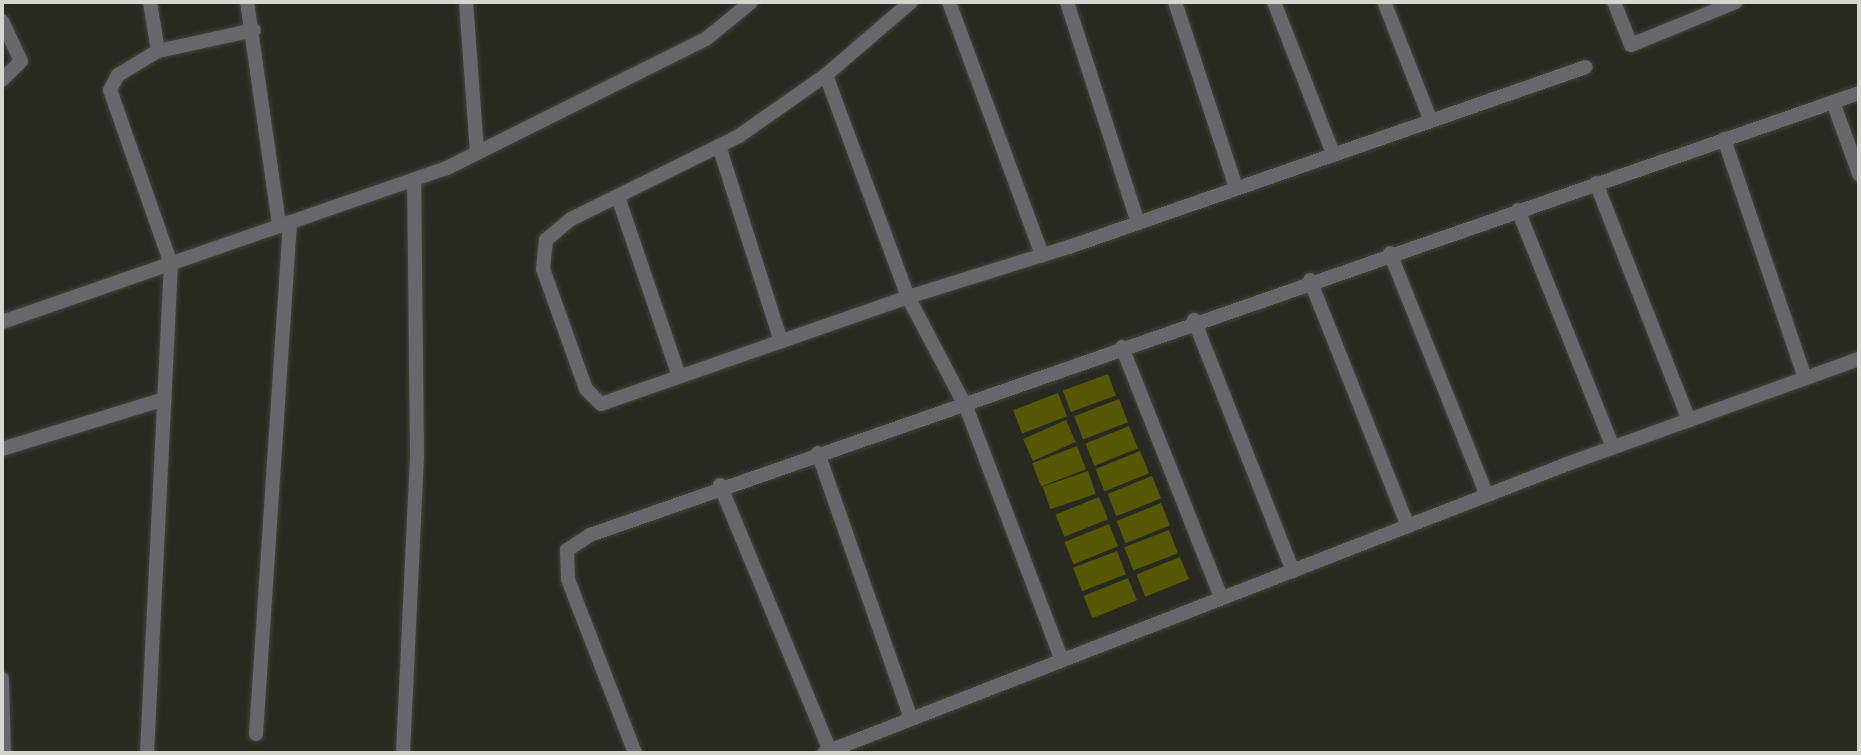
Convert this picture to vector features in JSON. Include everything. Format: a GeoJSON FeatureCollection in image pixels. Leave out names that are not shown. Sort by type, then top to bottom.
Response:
{"type":"FeatureCollection","features":[{"type":"Feature","properties":{"kind":"street"},"geometry":{"type":"LineString","coordinates":[[150,2],[158,51]]}},
{"type":"Feature","properties":{"kind":"street"},"geometry":{"type":"LineString","coordinates":[[247,2],[254,30],[284,224],[256,734]]}},
{"type":"Feature","properties":{"kind":"street"},"geometry":{"type":"LineString","coordinates":[[466,2],[477,153]]}},
{"type":"Feature","properties":{"kind":"street"},"geometry":{"type":"LineString","coordinates":[[2,322],[414,180],[477,153],[706,39],[751,2]]}},
{"type":"Feature","properties":{"kind":"street"},"geometry":{"type":"LineString","coordinates":[[911,2],[826,75],[719,146],[571,219],[546,240],[543,269],[586,389],[601,404],[908,296],[1138,223],[1430,119],[1586,67]]}},
{"type":"Feature","properties":{"kind":"street"},"geometry":{"type":"LineString","coordinates":[[949,2],[1042,255]]}},
{"type":"Feature","properties":{"kind":"street"},"geometry":{"type":"LineString","coordinates":[[1067,2],[1138,223]]}},
{"type":"Feature","properties":{"kind":"street"},"geometry":{"type":"LineString","coordinates":[[1175,2],[1237,188]]}},
{"type":"Feature","properties":{"kind":"street"},"geometry":{"type":"LineString","coordinates":[[1274,2],[1333,153]]}},
{"type":"Feature","properties":{"kind":"street"},"geometry":{"type":"LineString","coordinates":[[1614,2],[1631,45],[1736,2]]}},
{"type":"Feature","properties":{"kind":"street"},"geometry":{"type":"LineString","coordinates":[[1385,4],[1430,119]]}},
{"type":"Feature","properties":{"kind":"street"},"geometry":{"type":"LineString","coordinates":[[2,22],[21,61],[2,80]]}},
{"type":"Feature","properties":{"kind":"street"},"geometry":{"type":"LineString","coordinates":[[147,753],[171,264],[110,90],[118,75],[158,51],[254,30]]}},
{"type":"Feature","properties":{"kind":"street"},"geometry":{"type":"LineString","coordinates":[[826,75],[908,296],[966,407],[1061,658]]}},
{"type":"Feature","properties":{"kind":"street"},"geometry":{"type":"LineString","coordinates":[[635,753],[568,579],[568,550],[590,534],[720,485],[966,407],[1195,320],[1859,93]]}},
{"type":"Feature","properties":{"kind":"street"},"geometry":{"type":"LineString","coordinates":[[1833,102],[1859,174]]}},
{"type":"Feature","properties":{"kind":"street"},"geometry":{"type":"LineString","coordinates":[[1724,139],[1805,378]]}},
{"type":"Feature","properties":{"kind":"street"},"geometry":{"type":"LineString","coordinates":[[719,146],[781,341]]}},
{"type":"Feature","properties":{"kind":"street"},"geometry":{"type":"LineString","coordinates":[[403,753],[417,454],[414,180]]}},
{"type":"Feature","properties":{"kind":"street"},"geometry":{"type":"LineString","coordinates":[[1596,183],[1689,420]]}},
{"type":"Feature","properties":{"kind":"street"},"geometry":{"type":"LineString","coordinates":[[618,197],[680,376]]}},
{"type":"Feature","properties":{"kind":"street"},"geometry":{"type":"LineString","coordinates":[[1518,210],[1613,447]]}},
{"type":"Feature","properties":{"kind":"street"},"geometry":{"type":"LineString","coordinates":[[1391,253],[1487,495]]}},
{"type":"Feature","properties":{"kind":"street"},"geometry":{"type":"LineString","coordinates":[[1310,280],[1408,526]]}},
{"type":"Feature","properties":{"kind":"street"},"geometry":{"type":"LineString","coordinates":[[1195,320],[1293,571]]}},
{"type":"Feature","properties":{"kind":"street"},"geometry":{"type":"LineString","coordinates":[[1122,347],[1221,597]]}},
{"type":"Feature","properties":{"kind":"street"},"geometry":{"type":"LineString","coordinates":[[720,485],[827,752],[1061,658],[1613,447],[1859,359]]}},
{"type":"Feature","properties":{"kind":"street"},"geometry":{"type":"LineString","coordinates":[[2,449],[165,399]]}},
{"type":"Feature","properties":{"kind":"street"},"geometry":{"type":"LineString","coordinates":[[818,453],[911,718]]}},
{"type":"Feature","properties":{"kind":"street"},"geometry":{"type":"LineString","coordinates":[[2,679],[5,753]]}},
{"type":"Feature","properties":{"kind":"building"},"geometry":{"type":"Polygon","coordinates":[[[1108,374],[1116,396],[1071,412],[1063,390],[1108,374]]]}},
{"type":"Feature","properties":{"kind":"building"},"geometry":{"type":"Polygon","coordinates":[[[1058,393],[1067,416],[1022,434],[1013,410],[1058,393]]]}},
{"type":"Feature","properties":{"kind":"building"},"geometry":{"type":"Polygon","coordinates":[[[1119,399],[1128,422],[1083,440],[1074,416],[1119,399]]]}},
{"type":"Feature","properties":{"kind":"building"},"geometry":{"type":"Polygon","coordinates":[[[1066,420],[1076,442],[1033,461],[1023,439],[1066,420]]]}},
{"type":"Feature","properties":{"kind":"building"},"geometry":{"type":"Polygon","coordinates":[[[1129,426],[1138,448],[1094,466],[1085,444],[1129,426]]]}},
{"type":"Feature","properties":{"kind":"building"},"geometry":{"type":"Polygon","coordinates":[[[1077,446],[1086,469],[1041,487],[1032,463],[1077,446]]]}},
{"type":"Feature","properties":{"kind":"building"},"geometry":{"type":"Polygon","coordinates":[[[1140,451],[1149,473],[1104,491],[1095,469],[1140,451]]]}},
{"type":"Feature","properties":{"kind":"building"},"geometry":{"type":"Polygon","coordinates":[[[1088,471],[1096,494],[1050,509],[1043,487],[1088,471]]]}},
{"type":"Feature","properties":{"kind":"building"},"geometry":{"type":"Polygon","coordinates":[[[1152,476],[1161,498],[1116,516],[1107,494],[1152,476]]]}},
{"type":"Feature","properties":{"kind":"building"},"geometry":{"type":"Polygon","coordinates":[[[1099,497],[1108,519],[1064,537],[1055,515],[1099,497]]]}},
{"type":"Feature","properties":{"kind":"building"},"geometry":{"type":"Polygon","coordinates":[[[1161,503],[1170,525],[1125,543],[1116,521],[1161,503]]]}},
{"type":"Feature","properties":{"kind":"building"},"geometry":{"type":"Polygon","coordinates":[[[1109,524],[1118,546],[1073,564],[1064,542],[1109,524]]]}},
{"type":"Feature","properties":{"kind":"building"},"geometry":{"type":"Polygon","coordinates":[[[1169,530],[1178,553],[1133,571],[1124,547],[1169,530]]]}},
{"type":"Feature","properties":{"kind":"building"},"geometry":{"type":"Polygon","coordinates":[[[1117,551],[1126,574],[1082,591],[1073,568],[1117,551]]]}},
{"type":"Feature","properties":{"kind":"building"},"geometry":{"type":"Polygon","coordinates":[[[1180,557],[1189,579],[1145,597],[1136,575],[1180,557]]]}},
{"type":"Feature","properties":{"kind":"building"},"geometry":{"type":"Polygon","coordinates":[[[1128,578],[1137,600],[1092,618],[1083,596],[1128,578]]]}}]}
